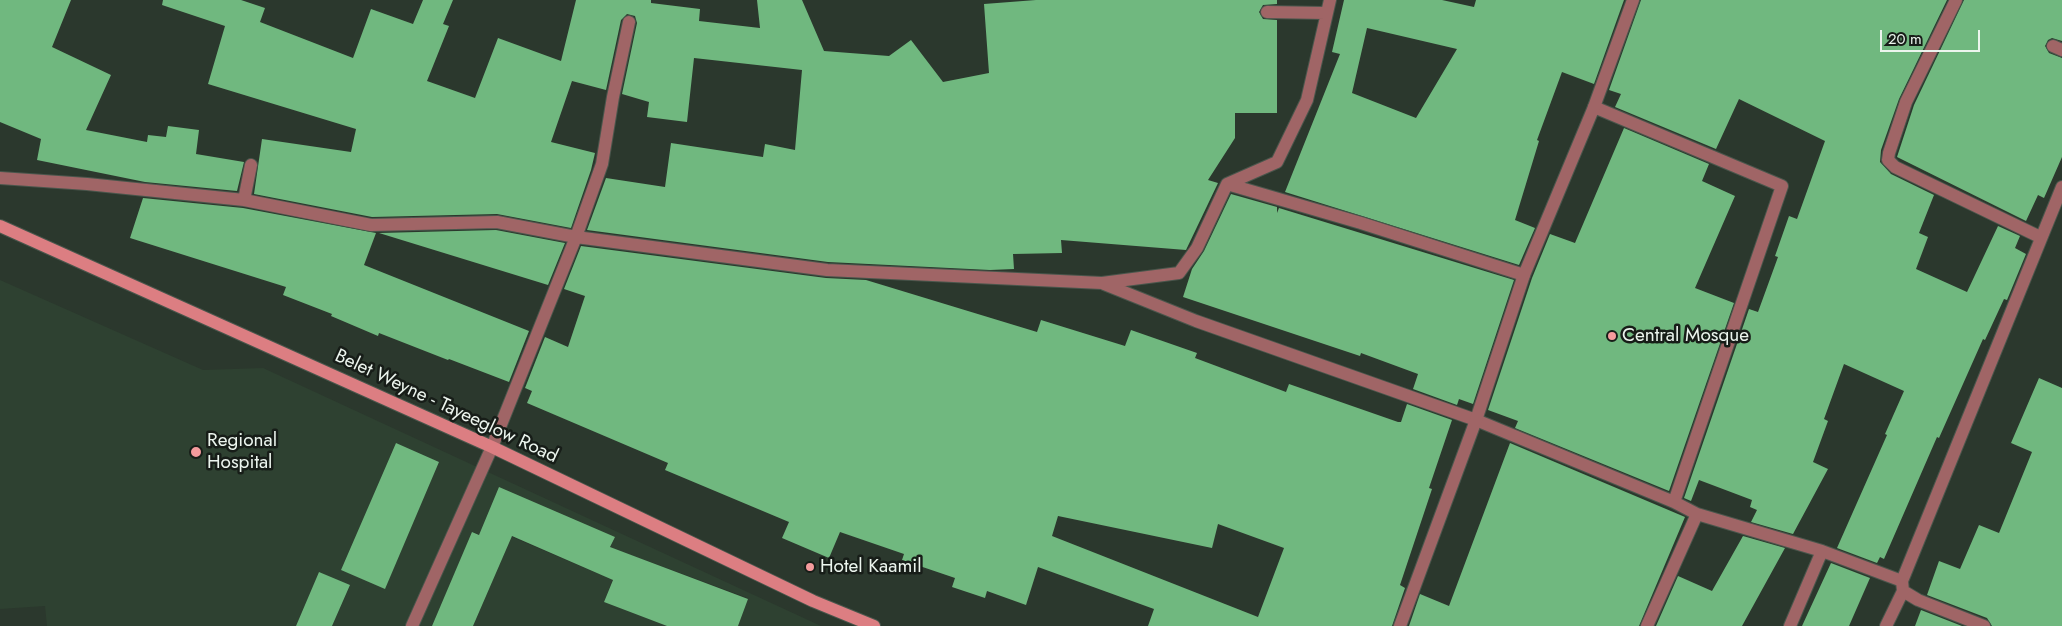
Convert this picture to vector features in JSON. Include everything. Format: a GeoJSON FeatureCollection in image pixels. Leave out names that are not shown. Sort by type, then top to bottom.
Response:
{"type":"FeatureCollection","features":[{"type":"Feature","properties":{"kind":"main road","name":"Belet Weyne - Tayeeglow Road"},"geometry":{"type":"LineString","coordinates":[[0,226],[492,447],[813,601],[874,626]]}},
{"type":"Feature","properties":{"kind":"street"},"geometry":{"type":"LineString","coordinates":[[0,178],[87,184],[244,200],[371,225],[497,222],[576,237],[827,270],[1102,283],[1179,272],[1197,248],[1227,184],[1276,162],[1307,100],[1325,13],[1330,0]]}},
{"type":"Feature","properties":{"kind":"street"},"geometry":{"type":"LineString","coordinates":[[1400,626],[1476,420],[1524,274],[1594,107],[1633,0]]}},
{"type":"Feature","properties":{"kind":"street"},"geometry":{"type":"LineString","coordinates":[[1956,0],[1906,102],[1888,160],[1895,166],[2040,237]]}},
{"type":"Feature","properties":{"kind":"street"},"geometry":{"type":"LineString","coordinates":[[1267,12],[1325,13]]}},
{"type":"Feature","properties":{"kind":"street"},"geometry":{"type":"LineString","coordinates":[[412,626],[492,447],[576,237],[602,164],[613,97],[629,22]]}},
{"type":"Feature","properties":{"kind":"street"},"geometry":{"type":"LineString","coordinates":[[1594,107],[1782,186],[1674,502]]}},
{"type":"Feature","properties":{"kind":"street"},"geometry":{"type":"LineString","coordinates":[[244,200],[250,165]]}},
{"type":"Feature","properties":{"kind":"street"},"geometry":{"type":"LineString","coordinates":[[1227,184],[1361,223],[1524,274]]}},
{"type":"Feature","properties":{"kind":"street"},"geometry":{"type":"LineString","coordinates":[[1886,626],[2040,237],[2062,187]]}},
{"type":"Feature","properties":{"kind":"street"},"geometry":{"type":"LineString","coordinates":[[1102,283],[1196,321],[1476,420],[1674,502],[1697,514],[1822,551],[1902,586],[1918,600],[1984,626]]}},
{"type":"Feature","properties":{"kind":"street"},"geometry":{"type":"LineString","coordinates":[[1647,626],[1697,514]]}},
{"type":"Feature","properties":{"kind":"street"},"geometry":{"type":"LineString","coordinates":[[1790,626],[1822,551]]}},
{"type":"Feature","properties":{"kind":"shaded area","name":"Regional Hospital"},"geometry":{"type":"Polygon","coordinates":[[[0,280],[203,370],[263,368],[821,626],[738,626],[748,598],[623,552],[604,602],[667,626],[473,626],[507,547],[473,532],[432,626],[332,626],[350,586],[319,572],[296,626],[47,626],[45,606],[0,609],[0,280]],[[396,443],[341,570],[385,588],[439,462],[396,443]],[[484,525],[599,574],[615,537],[484,525]]]}},
{"type":"Feature","properties":{"kind":"building"},"geometry":{"type":"Polygon","coordinates":[[[0,0],[71,0],[52,47],[111,75],[86,130],[147,142],[148,135],[166,137],[168,126],[199,130],[196,154],[244,162],[237,191],[145,182],[37,160],[41,139],[0,122],[0,0]]]}},
{"type":"Feature","properties":{"kind":"building"},"geometry":{"type":"Polygon","coordinates":[[[163,0],[241,0],[265,8],[260,22],[353,58],[371,9],[413,24],[423,0],[453,0],[443,24],[449,26],[427,81],[475,98],[498,38],[561,61],[576,0],[651,0],[651,3],[700,9],[699,21],[760,28],[757,0],[802,0],[824,51],[889,56],[911,40],[943,82],[989,73],[984,4],[1036,0],[1277,0],[1277,4],[1263,5],[1259,12],[1263,19],[1277,20],[1277,113],[1235,113],[1235,138],[1208,180],[1218,183],[1186,250],[1061,240],[1062,253],[1013,254],[1014,269],[990,270],[828,262],[587,230],[606,178],[665,187],[671,143],[763,157],[765,144],[795,150],[802,70],[694,58],[687,122],[647,117],[649,102],[622,94],[637,23],[635,16],[627,14],[621,20],[606,90],[572,81],[551,142],[595,153],[571,228],[497,214],[372,217],[254,194],[262,139],[351,152],[356,129],[208,84],[225,26],[162,5],[163,0]]]}},
{"type":"Feature","properties":{"kind":"building"},"geometry":{"type":"Polygon","coordinates":[[[1344,0],[1442,0],[1474,7],[1476,0],[1624,0],[1594,84],[1562,72],[1537,140],[1539,141],[1515,220],[1535,228],[1519,265],[1285,192],[1340,54],[1332,52],[1344,0]],[[1367,28],[1352,93],[1416,118],[1457,49],[1367,28]]]}},
{"type":"Feature","properties":{"kind":"building"},"geometry":{"type":"Polygon","coordinates":[[[1641,0],[1947,0],[1899,99],[1881,150],[1880,162],[1891,174],[1934,195],[1919,233],[1928,237],[1916,269],[1967,292],[1998,226],[2020,236],[2015,248],[2026,254],[2007,300],[2004,299],[1985,340],[1983,339],[1939,438],[1937,437],[1884,559],[1880,557],[1877,563],[1837,548],[1887,435],[1885,434],[1904,391],[1844,364],[1824,419],[1828,421],[1813,462],[1828,469],[1793,534],[1751,522],[1757,510],[1750,507],[1752,500],[1699,480],[1691,501],[1684,498],[1749,309],[1758,312],[1778,257],[1775,256],[1789,216],[1797,219],[1825,141],[1739,99],[1716,149],[1615,107],[1621,94],[1609,90],[1641,0]]]}},
{"type":"Feature","properties":{"kind":"building"},"geometry":{"type":"Polygon","coordinates":[[[1964,0],[2062,0],[2062,41],[2052,38],[2048,40],[2045,46],[2049,53],[2062,58],[2062,157],[2044,198],[2038,195],[2026,221],[1897,157],[1914,105],[1964,0]]]}},
{"type":"Feature","properties":{"kind":"building","name":"Central Mosque"},"geometry":{"type":"Polygon","coordinates":[[[1624,128],[1709,164],[1702,181],[1735,196],[1695,288],[1734,303],[1669,491],[1515,428],[1518,421],[1488,410],[1532,278],[1550,234],[1575,243],[1624,128]]]}},
{"type":"Feature","properties":{"kind":"building"},"geometry":{"type":"Polygon","coordinates":[[[1231,194],[1277,207],[1277,213],[1279,208],[1514,280],[1473,404],[1459,399],[1457,405],[1413,389],[1418,374],[1361,353],[1360,356],[1183,297],[1192,269],[1204,251],[1231,194]]]}},
{"type":"Feature","properties":{"kind":"building"},"geometry":{"type":"Polygon","coordinates":[[[143,198],[243,208],[376,233],[364,265],[529,331],[509,382],[379,333],[378,336],[331,316],[332,314],[283,295],[286,287],[130,238],[143,198]]]}},
{"type":"Feature","properties":{"kind":"building"},"geometry":{"type":"Polygon","coordinates":[[[496,230],[565,243],[548,285],[379,233],[496,230]]]}},
{"type":"Feature","properties":{"kind":"building"},"geometry":{"type":"Polygon","coordinates":[[[581,246],[826,278],[866,280],[1037,332],[1041,320],[1125,346],[1131,330],[1197,353],[1195,358],[1286,392],[1289,384],[1398,422],[1401,422],[1407,404],[1452,420],[1429,488],[1432,489],[1400,585],[1405,588],[1392,626],[1148,626],[1154,609],[1038,567],[1026,605],[987,591],[985,598],[952,587],[955,578],[902,560],[904,554],[840,532],[829,558],[782,538],[789,522],[665,470],[668,463],[527,403],[532,391],[525,388],[545,337],[568,347],[585,296],[564,289],[581,246]],[[1058,516],[1052,536],[1258,617],[1284,548],[1218,524],[1212,548],[1058,516]]]}},
{"type":"Feature","properties":{"kind":"building"},"geometry":{"type":"Polygon","coordinates":[[[2039,378],[2062,388],[2062,626],[1992,626],[1987,618],[1927,595],[1939,561],[1960,569],[1979,525],[1999,533],[2032,452],[2011,443],[2039,378]]]}},
{"type":"Feature","properties":{"kind":"building"},"geometry":{"type":"Polygon","coordinates":[[[396,443],[439,462],[385,589],[341,570],[396,443]]]}},
{"type":"Feature","properties":{"kind":"building"},"geometry":{"type":"Polygon","coordinates":[[[1510,443],[1685,517],[1639,626],[1409,626],[1420,594],[1449,606],[1510,443]]]}},
{"type":"Feature","properties":{"kind":"building"},"geometry":{"type":"Polygon","coordinates":[[[499,487],[615,537],[610,547],[748,599],[738,626],[667,626],[604,602],[613,580],[512,536],[473,626],[432,626],[472,532],[479,535],[499,487]]]}},
{"type":"Feature","properties":{"kind":"building"},"geometry":{"type":"Polygon","coordinates":[[[1743,536],[1785,548],[1742,626],[1656,626],[1678,576],[1712,591],[1743,536]]]}},
{"type":"Feature","properties":{"kind":"building"},"geometry":{"type":"Polygon","coordinates":[[[1831,563],[1870,578],[1849,626],[1802,626],[1831,563]]]}},
{"type":"Feature","properties":{"kind":"building"},"geometry":{"type":"Polygon","coordinates":[[[319,572],[350,585],[332,626],[296,626],[319,572]]]}},
{"type":"Feature","properties":{"kind":"building"},"geometry":{"type":"Polygon","coordinates":[[[1921,610],[1962,626],[1915,626],[1921,610]]]}},
{"type":"Feature","properties":{"kind":"place","name":"Central Mosque"},"geometry":{"type":"Point","coordinates":[1612,336]}},
{"type":"Feature","properties":{"kind":"place","name":"Regional Hospital"},"geometry":{"type":"Point","coordinates":[196,452]}},
{"type":"Feature","properties":{"kind":"place","name":"Hotel Kaamil"},"geometry":{"type":"Point","coordinates":[810,567]}}]}
